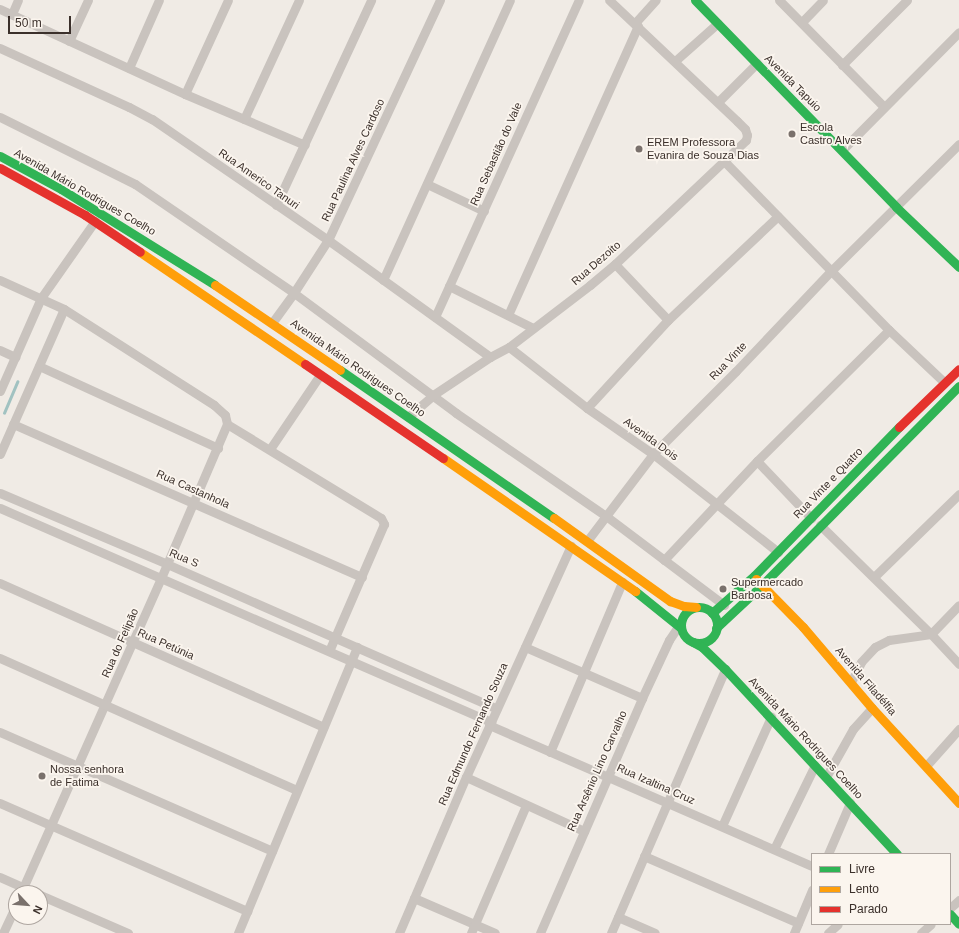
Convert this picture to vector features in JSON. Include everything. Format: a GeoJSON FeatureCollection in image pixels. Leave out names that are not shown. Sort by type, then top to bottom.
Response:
{"type":"FeatureCollection","features":[{"type":"Feature","properties":{"kind":"main road","name":"Avenida Tapuio"},"geometry":{"type":"LineString","coordinates":[[695,0],[896,207],[957,262]]}},
{"type":"Feature","properties":{"kind":"main road","name":"Avenida Mário Rodrigues Coelho"},"geometry":{"type":"LineString","coordinates":[[0,156],[101,213],[272,323],[588,541],[670,600],[684,606],[696,607]]}},
{"type":"Feature","properties":{"kind":"main road","name":"Avenida Mário Rodrigues Coelho"},"geometry":{"type":"LineString","coordinates":[[0,168],[95,221],[572,546],[680,625]]}},
{"type":"Feature","properties":{"kind":"main road","name":"Rua Vinte e Quatro"},"geometry":{"type":"LineString","coordinates":[[712,613],[754,576],[944,382],[959,369]]}},
{"type":"Feature","properties":{"kind":"main road"},"geometry":{"type":"LineString","coordinates":[[716,628],[715,617],[712,613],[708,609],[696,607],[688,610],[680,625],[684,636],[693,642],[705,641],[714,633],[716,628],[762,585],[820,525],[957,392]]}},
{"type":"Feature","properties":{"kind":"main road","name":"Avenida Filadélfia"},"geometry":{"type":"LineString","coordinates":[[754,576],[959,803]]}},
{"type":"Feature","properties":{"kind":"main road","name":"Avenida Mário Rodrigues Coelho"},"geometry":{"type":"LineString","coordinates":[[693,642],[702,647],[725,669],[896,853]]}},
{"type":"Feature","properties":{"kind":"main road"},"geometry":{"type":"LineString","coordinates":[[951,915],[959,924]]}},
{"type":"Feature","properties":{"kind":"street"},"geometry":{"type":"LineString","coordinates":[[12,14],[18,0]]}},
{"type":"Feature","properties":{"kind":"street"},"geometry":{"type":"LineString","coordinates":[[69,41],[88,0]]}},
{"type":"Feature","properties":{"kind":"street"},"geometry":{"type":"LineString","coordinates":[[129,68],[159,0]]}},
{"type":"Feature","properties":{"kind":"street"},"geometry":{"type":"LineString","coordinates":[[185,94],[228,0]]}},
{"type":"Feature","properties":{"kind":"street"},"geometry":{"type":"LineString","coordinates":[[244,119],[299,0]]}},
{"type":"Feature","properties":{"kind":"street"},"geometry":{"type":"LineString","coordinates":[[276,206],[371,0]]}},
{"type":"Feature","properties":{"kind":"street","name":"Rua Paulina Alves Cardoso"},"geometry":{"type":"LineString","coordinates":[[272,323],[294,293],[328,240],[440,0]]}},
{"type":"Feature","properties":{"kind":"street"},"geometry":{"type":"LineString","coordinates":[[383,280],[510,0]]}},
{"type":"Feature","properties":{"kind":"street","name":"Rua Sebastião do Vale"},"geometry":{"type":"LineString","coordinates":[[435,317],[579,0]]}},
{"type":"Feature","properties":{"kind":"street"},"geometry":{"type":"LineString","coordinates":[[609,0],[718,102],[757,63]]}},
{"type":"Feature","properties":{"kind":"street"},"geometry":{"type":"LineString","coordinates":[[508,315],[637,25],[656,0]]}},
{"type":"Feature","properties":{"kind":"street"},"geometry":{"type":"LineString","coordinates":[[779,0],[884,107]]}},
{"type":"Feature","properties":{"kind":"street"},"geometry":{"type":"LineString","coordinates":[[802,22],[823,0]]}},
{"type":"Feature","properties":{"kind":"street"},"geometry":{"type":"LineString","coordinates":[[842,65],[907,0]]}},
{"type":"Feature","properties":{"kind":"street"},"geometry":{"type":"LineString","coordinates":[[0,9],[185,94],[305,145]]}},
{"type":"Feature","properties":{"kind":"street"},"geometry":{"type":"LineString","coordinates":[[675,61],[718,23]]}},
{"type":"Feature","properties":{"kind":"street"},"geometry":{"type":"LineString","coordinates":[[842,150],[959,32]]}},
{"type":"Feature","properties":{"kind":"street","name":"Rua Americo Tanuri"},"geometry":{"type":"LineString","coordinates":[[0,48],[142,113],[276,206],[328,240],[490,357]]}},
{"type":"Feature","properties":{"kind":"street","name":"Rua Dezoito"},"geometry":{"type":"LineString","coordinates":[[408,417],[433,395],[490,357],[509,347],[615,264],[745,142],[747,134],[742,126],[718,102]]}},
{"type":"Feature","properties":{"kind":"street"},"geometry":{"type":"LineString","coordinates":[[0,117],[72,151],[94,164],[115,172],[135,184],[294,293],[456,413],[606,516],[724,604]]}},
{"type":"Feature","properties":{"kind":"street","name":"Rua Vinte"},"geometry":{"type":"LineString","coordinates":[[588,541],[653,454],[736,371],[832,270],[959,144]]}},
{"type":"Feature","properties":{"kind":"street"},"geometry":{"type":"LineString","coordinates":[[724,161],[889,330],[944,382]]}},
{"type":"Feature","properties":{"kind":"street"},"geometry":{"type":"LineString","coordinates":[[427,184],[484,211]]}},
{"type":"Feature","properties":{"kind":"street"},"geometry":{"type":"LineString","coordinates":[[587,408],[668,320],[778,216]]}},
{"type":"Feature","properties":{"kind":"street"},"geometry":{"type":"LineString","coordinates":[[0,391],[41,298],[95,221]]}},
{"type":"Feature","properties":{"kind":"street"},"geometry":{"type":"LineString","coordinates":[[615,264],[668,320]]}},
{"type":"Feature","properties":{"kind":"street"},"geometry":{"type":"LineString","coordinates":[[0,280],[64,309],[214,404],[225,415],[227,424],[381,518],[384,524],[383,531],[329,651]]}},
{"type":"Feature","properties":{"kind":"street"},"geometry":{"type":"LineString","coordinates":[[449,286],[533,328]]}},
{"type":"Feature","properties":{"kind":"street"},"geometry":{"type":"LineString","coordinates":[[0,454],[64,309]]}},
{"type":"Feature","properties":{"kind":"street"},"geometry":{"type":"LineString","coordinates":[[664,560],[757,461],[889,330]]}},
{"type":"Feature","properties":{"kind":"street","name":"Avenida Dois"},"geometry":{"type":"LineString","coordinates":[[509,347],[587,408],[653,454],[778,552]]}},
{"type":"Feature","properties":{"kind":"street"},"geometry":{"type":"LineString","coordinates":[[0,350],[15,357]]}},
{"type":"Feature","properties":{"kind":"street"},"geometry":{"type":"LineString","coordinates":[[39,366],[218,448]]}},
{"type":"Feature","properties":{"kind":"street"},"geometry":{"type":"LineString","coordinates":[[270,449],[320,375]]}},
{"type":"Feature","properties":{"kind":"street","name":"Rua Castanhola"},"geometry":{"type":"LineString","coordinates":[[13,424],[194,502],[362,577]]}},
{"type":"Feature","properties":{"kind":"street","name":"Rua do Felipão"},"geometry":{"type":"LineString","coordinates":[[25,885],[168,564],[227,424]]}},
{"type":"Feature","properties":{"kind":"street"},"geometry":{"type":"LineString","coordinates":[[757,461],[811,518]]}},
{"type":"Feature","properties":{"kind":"street","name":"Rua S"},"geometry":{"type":"LineString","coordinates":[[0,493],[336,637],[497,709]]}},
{"type":"Feature","properties":{"kind":"street"},"geometry":{"type":"LineString","coordinates":[[874,577],[959,494]]}},
{"type":"Feature","properties":{"kind":"street"},"geometry":{"type":"LineString","coordinates":[[0,508],[350,660]]}},
{"type":"Feature","properties":{"kind":"street"},"geometry":{"type":"LineString","coordinates":[[820,525],[874,577],[959,664]]}},
{"type":"Feature","properties":{"kind":"street","name":"Rua Edmundo Fernando Souza"},"geometry":{"type":"LineString","coordinates":[[399,933],[490,723],[572,546]]}},
{"type":"Feature","properties":{"kind":"street"},"geometry":{"type":"LineString","coordinates":[[550,752],[622,582]]}},
{"type":"Feature","properties":{"kind":"street","name":"Rua Petúnia"},"geometry":{"type":"LineString","coordinates":[[0,583],[323,727]]}},
{"type":"Feature","properties":{"kind":"street"},"geometry":{"type":"LineString","coordinates":[[851,682],[861,662],[882,642],[931,634],[959,605]]}},
{"type":"Feature","properties":{"kind":"street","name":"Rua Arsênio Lino Carvalho"},"geometry":{"type":"LineString","coordinates":[[540,933],[642,698],[669,640],[680,625]]}},
{"type":"Feature","properties":{"kind":"street"},"geometry":{"type":"LineString","coordinates":[[238,933],[350,660],[357,647]]}},
{"type":"Feature","properties":{"kind":"street"},"geometry":{"type":"LineString","coordinates":[[525,647],[642,698]]}},
{"type":"Feature","properties":{"kind":"street"},"geometry":{"type":"LineString","coordinates":[[0,658],[297,790]]}},
{"type":"Feature","properties":{"kind":"street","name":"Rua Izaltina Cruz"},"geometry":{"type":"LineString","coordinates":[[350,660],[490,723],[550,752],[811,866]]}},
{"type":"Feature","properties":{"kind":"street"},"geometry":{"type":"LineString","coordinates":[[611,933],[666,802],[725,669]]}},
{"type":"Feature","properties":{"kind":"street"},"geometry":{"type":"LineString","coordinates":[[826,777],[853,729],[872,708]]}},
{"type":"Feature","properties":{"kind":"street"},"geometry":{"type":"LineString","coordinates":[[722,826],[771,717]]}},
{"type":"Feature","properties":{"kind":"street"},"geometry":{"type":"LineString","coordinates":[[926,766],[959,730]]}},
{"type":"Feature","properties":{"kind":"street"},"geometry":{"type":"LineString","coordinates":[[0,732],[272,851]]}},
{"type":"Feature","properties":{"kind":"street"},"geometry":{"type":"LineString","coordinates":[[774,849],[815,765]]}},
{"type":"Feature","properties":{"kind":"street"},"geometry":{"type":"LineString","coordinates":[[466,777],[584,831]]}},
{"type":"Feature","properties":{"kind":"street"},"geometry":{"type":"LineString","coordinates":[[0,803],[247,910]]}},
{"type":"Feature","properties":{"kind":"street"},"geometry":{"type":"LineString","coordinates":[[828,853],[850,803]]}},
{"type":"Feature","properties":{"kind":"street"},"geometry":{"type":"LineString","coordinates":[[471,933],[526,805]]}},
{"type":"Feature","properties":{"kind":"street"},"geometry":{"type":"LineString","coordinates":[[644,856],[798,923]]}},
{"type":"Feature","properties":{"kind":"street"},"geometry":{"type":"LineString","coordinates":[[0,877],[14,885]]}},
{"type":"Feature","properties":{"kind":"street"},"geometry":{"type":"LineString","coordinates":[[794,933],[811,892]]}},
{"type":"Feature","properties":{"kind":"street"},"geometry":{"type":"LineString","coordinates":[[48,898],[128,933]]}},
{"type":"Feature","properties":{"kind":"street"},"geometry":{"type":"LineString","coordinates":[[414,898],[495,933]]}},
{"type":"Feature","properties":{"kind":"street"},"geometry":{"type":"LineString","coordinates":[[951,907],[959,900]]}},
{"type":"Feature","properties":{"kind":"street"},"geometry":{"type":"LineString","coordinates":[[618,917],[655,933]]}},
{"type":"Feature","properties":{"kind":"street"},"geometry":{"type":"LineString","coordinates":[[3,933],[8,922]]}},
{"type":"Feature","properties":{"kind":"street"},"geometry":{"type":"LineString","coordinates":[[828,933],[837,925]]}},
{"type":"Feature","properties":{"kind":"street"},"geometry":{"type":"LineString","coordinates":[[921,933],[930,925]]}},
{"type":"Feature","properties":{"kind":"waterway"},"geometry":{"type":"LineString","coordinates":[[4,413],[17,382]]}},
{"type":"Feature","properties":{"kind":"traffic: fast"},"geometry":{"type":"LineString","coordinates":[[695,0],[896,207],[959,267]]}},
{"type":"Feature","properties":{"kind":"traffic: fast"},"geometry":{"type":"LineString","coordinates":[[0,156],[61,189],[215,285]]}},
{"type":"Feature","properties":{"kind":"traffic: fast"},"geometry":{"type":"LineString","coordinates":[[340,370],[554,518]]}},
{"type":"Feature","properties":{"kind":"traffic: fast"},"geometry":{"type":"LineString","coordinates":[[716,628],[762,585],[959,386]]}},
{"type":"Feature","properties":{"kind":"traffic: fast"},"geometry":{"type":"LineString","coordinates":[[712,613],[754,576],[899,427]]}},
{"type":"Feature","properties":{"kind":"traffic: fast"},"geometry":{"type":"LineString","coordinates":[[635,591],[681,628]]}},
{"type":"Feature","properties":{"kind":"traffic: fast"},"geometry":{"type":"LineString","coordinates":[[702,607],[712,612],[716,618],[717,625],[716,632],[712,638],[706,642],[696,643],[686,638],[682,632],[681,622],[686,612],[692,608],[702,607]]}},
{"type":"Feature","properties":{"kind":"traffic: fast"},"geometry":{"type":"LineString","coordinates":[[693,642],[702,647],[725,669],[896,853]]}},
{"type":"Feature","properties":{"kind":"traffic: fast"},"geometry":{"type":"LineString","coordinates":[[951,915],[959,924]]}},
{"type":"Feature","properties":{"kind":"traffic: slow"},"geometry":{"type":"LineString","coordinates":[[140,252],[305,364]]}},
{"type":"Feature","properties":{"kind":"traffic: slow"},"geometry":{"type":"LineString","coordinates":[[215,285],[340,370]]}},
{"type":"Feature","properties":{"kind":"traffic: slow"},"geometry":{"type":"LineString","coordinates":[[443,458],[635,591]]}},
{"type":"Feature","properties":{"kind":"traffic: slow"},"geometry":{"type":"LineString","coordinates":[[554,518],[670,601],[684,606],[696,607]]}},
{"type":"Feature","properties":{"kind":"traffic: slow"},"geometry":{"type":"LineString","coordinates":[[756,579],[803,627],[872,708],[959,803]]}},
{"type":"Feature","properties":{"kind":"traffic: jam"},"geometry":{"type":"LineString","coordinates":[[0,168],[85,215],[140,252]]}},
{"type":"Feature","properties":{"kind":"traffic: jam"},"geometry":{"type":"LineString","coordinates":[[305,364],[443,458]]}},
{"type":"Feature","properties":{"kind":"traffic: jam"},"geometry":{"type":"LineString","coordinates":[[899,427],[959,369]]}},
{"type":"Feature","properties":{"kind":"place","name":"Escola Castro Alves"},"geometry":{"type":"Point","coordinates":[792,134]}},
{"type":"Feature","properties":{"kind":"place","name":"EREM Professora Evanira de Souza Dias"},"geometry":{"type":"Point","coordinates":[639,149]}},
{"type":"Feature","properties":{"kind":"place","name":"Supermercado Barbosa"},"geometry":{"type":"Point","coordinates":[723,589]}},
{"type":"Feature","properties":{"kind":"place","name":"Nossa senhora de Fatima"},"geometry":{"type":"Point","coordinates":[42,776]}}]}
